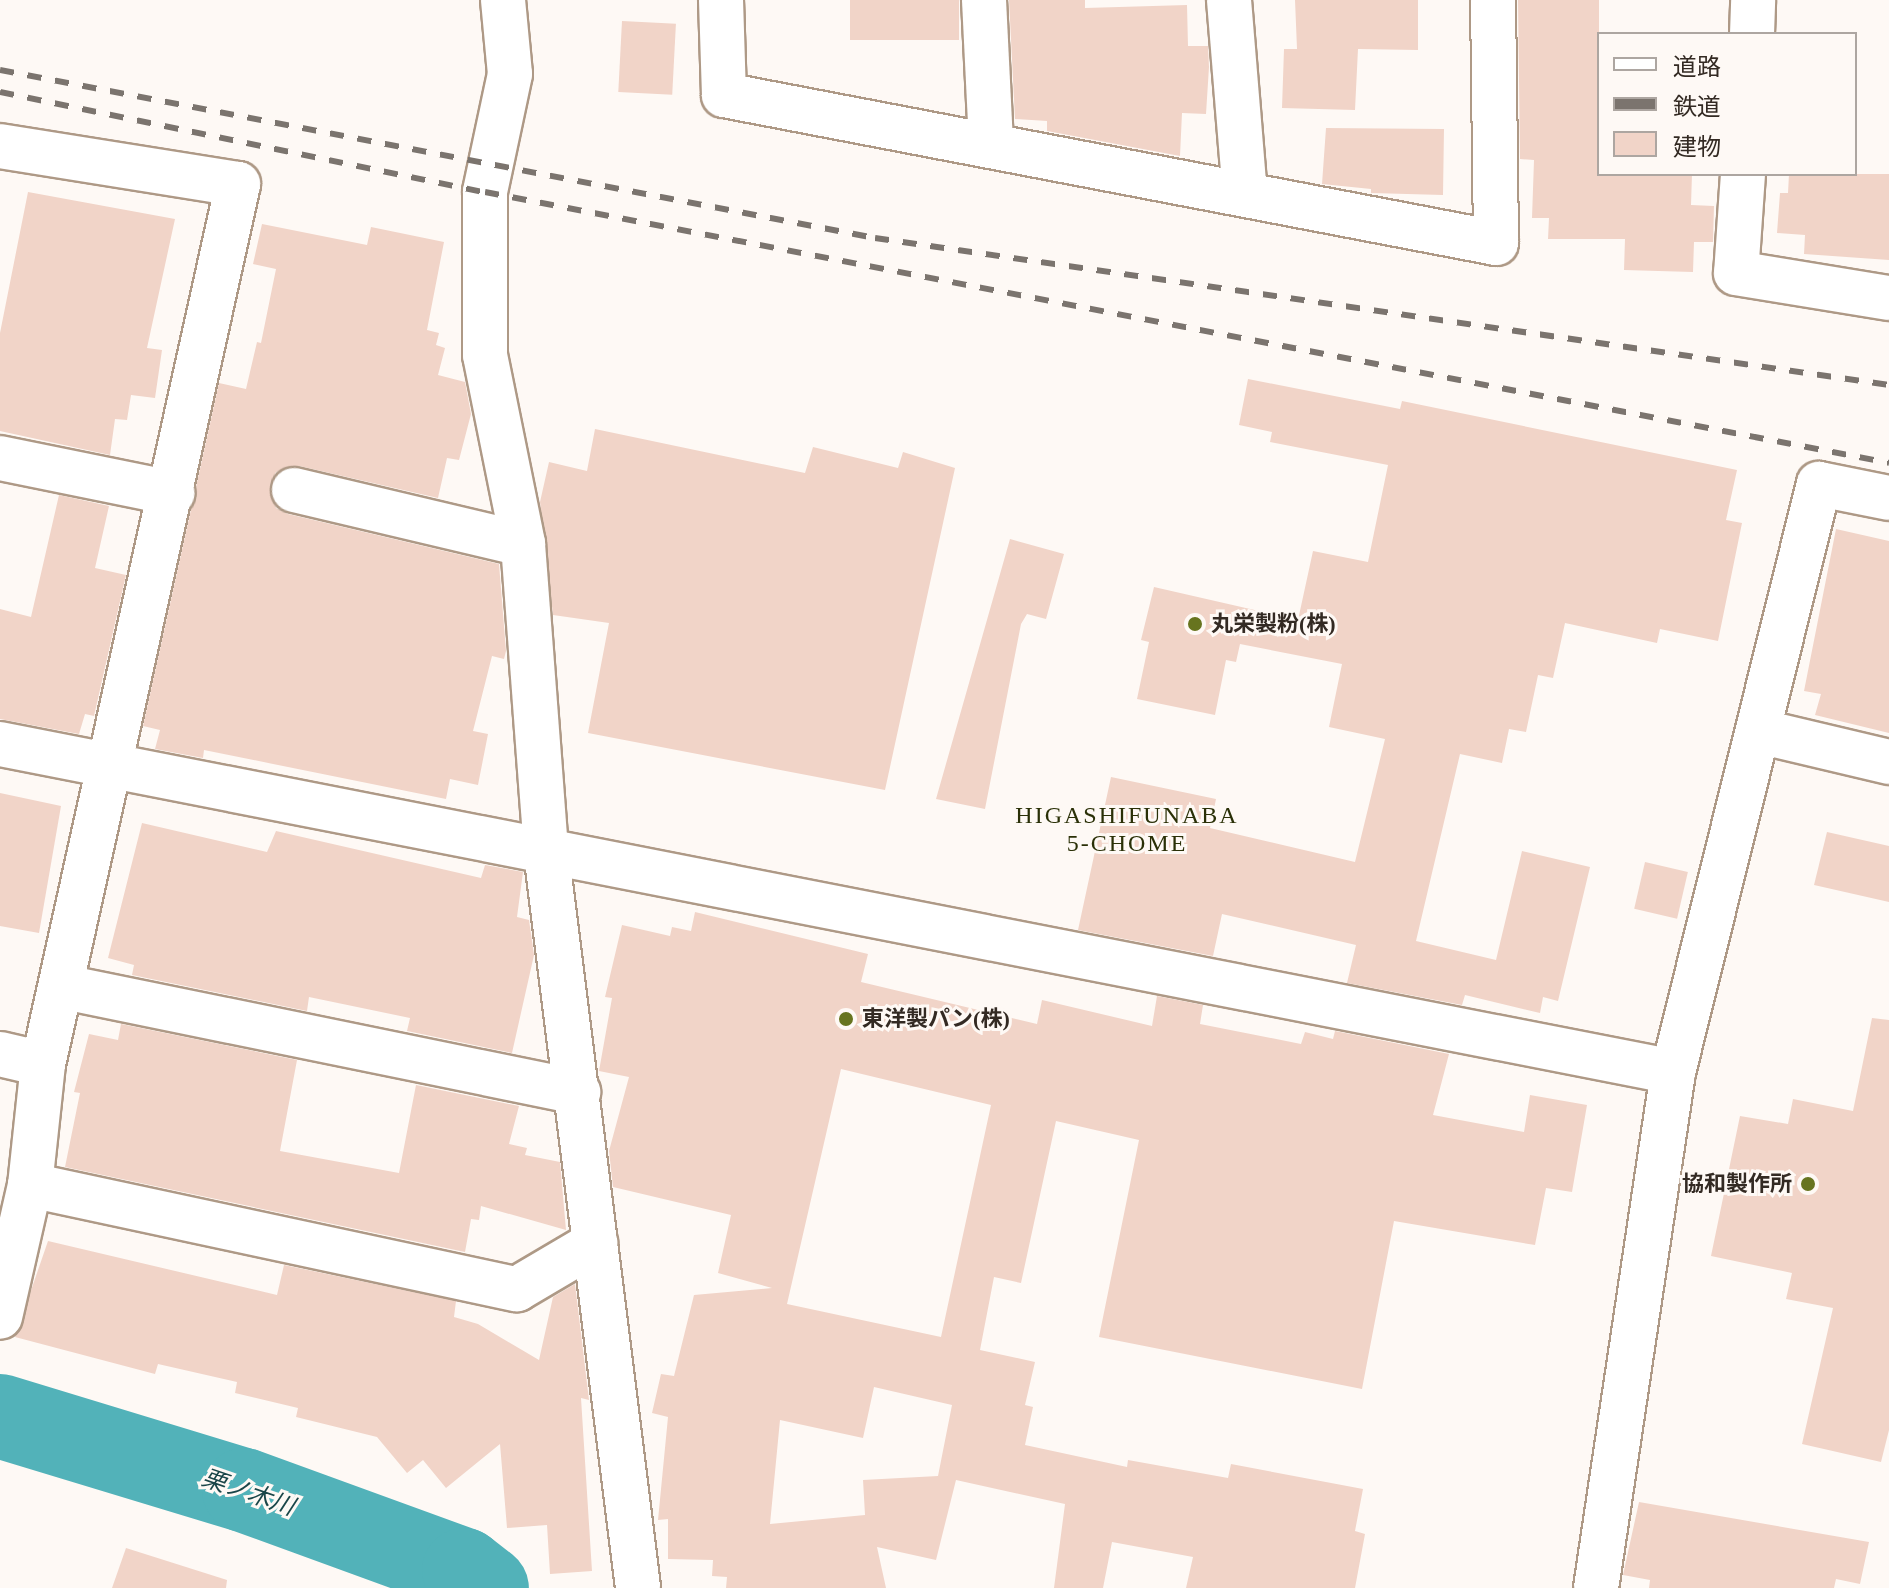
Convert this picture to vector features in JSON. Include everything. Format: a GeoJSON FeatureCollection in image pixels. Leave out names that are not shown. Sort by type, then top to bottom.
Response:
{"type":"FeatureCollection","features":[{"type":"Feature","properties":{"kind":"street"},"geometry":{"type":"LineString","coordinates":[[503,0],[510,74],[485,192],[485,355],[523,544],[546,851],[638,1588]]}},
{"type":"Feature","properties":{"kind":"street"},"geometry":{"type":"LineString","coordinates":[[721,0],[724,95],[991,143],[1496,243],[1493,0]]}},
{"type":"Feature","properties":{"kind":"street"},"geometry":{"type":"LineString","coordinates":[[984,0],[991,143]]}},
{"type":"Feature","properties":{"kind":"street"},"geometry":{"type":"LineString","coordinates":[[1229,0],[1245,193]]}},
{"type":"Feature","properties":{"kind":"street"},"geometry":{"type":"LineString","coordinates":[[1752,32],[1753,0]]}},
{"type":"Feature","properties":{"kind":"street"},"geometry":{"type":"LineString","coordinates":[[0,146],[238,184],[172,493],[107,768],[64,987],[43,1064],[30,1185],[0,1317]]}},
{"type":"Feature","properties":{"kind":"street"},"geometry":{"type":"LineString","coordinates":[[1743,176],[1736,273],[1889,298]]}},
{"type":"Feature","properties":{"kind":"street"},"geometry":{"type":"LineString","coordinates":[[0,458],[172,493]]}},
{"type":"Feature","properties":{"kind":"street"},"geometry":{"type":"LineString","coordinates":[[1596,1588],[1673,1072],[1819,484],[1889,498]]}},
{"type":"Feature","properties":{"kind":"street"},"geometry":{"type":"LineString","coordinates":[[294,490],[523,544]]}},
{"type":"Feature","properties":{"kind":"street"},"geometry":{"type":"LineString","coordinates":[[1758,731],[1889,762]]}},
{"type":"Feature","properties":{"kind":"street"},"geometry":{"type":"LineString","coordinates":[[0,744],[107,768],[1673,1072]]}},
{"type":"Feature","properties":{"kind":"street"},"geometry":{"type":"LineString","coordinates":[[64,987],[578,1092]]}},
{"type":"Feature","properties":{"kind":"street"},"geometry":{"type":"LineString","coordinates":[[0,1054],[43,1064]]}},
{"type":"Feature","properties":{"kind":"street"},"geometry":{"type":"LineString","coordinates":[[30,1185],[517,1289],[595,1243]]}},
{"type":"Feature","properties":{"kind":"building"},"geometry":{"type":"Polygon","coordinates":[[[850,0],[959,0],[959,40],[850,40],[850,0]]]}},
{"type":"Feature","properties":{"kind":"building"},"geometry":{"type":"Polygon","coordinates":[[[1009,0],[1085,0],[1085,8],[1187,5],[1188,46],[1208,46],[1209,67],[1206,114],[1182,113],[1180,156],[1047,131],[1047,121],[1015,119],[1009,0]]]}},
{"type":"Feature","properties":{"kind":"building"},"geometry":{"type":"Polygon","coordinates":[[[1295,0],[1418,0],[1418,50],[1358,49],[1355,110],[1282,108],[1284,49],[1297,49],[1295,0]]]}},
{"type":"Feature","properties":{"kind":"building"},"geometry":{"type":"Polygon","coordinates":[[[1518,0],[1599,0],[1597,176],[1692,176],[1691,205],[1714,206],[1713,242],[1694,242],[1693,272],[1624,270],[1625,239],[1548,239],[1549,218],[1532,218],[1534,160],[1520,159],[1518,0]]]}},
{"type":"Feature","properties":{"kind":"building"},"geometry":{"type":"Polygon","coordinates":[[[622,21],[676,24],[672,95],[618,92],[622,21]]]}},
{"type":"Feature","properties":{"kind":"building"},"geometry":{"type":"Polygon","coordinates":[[[1326,128],[1444,129],[1443,195],[1371,193],[1371,189],[1322,184],[1326,128]]]}},
{"type":"Feature","properties":{"kind":"building"},"geometry":{"type":"Polygon","coordinates":[[[1889,174],[1889,260],[1804,254],[1805,235],[1777,233],[1780,193],[1788,193],[1789,176],[1889,174]]]}},
{"type":"Feature","properties":{"kind":"building"},"geometry":{"type":"Polygon","coordinates":[[[28,192],[175,219],[147,348],[162,350],[155,398],[131,395],[127,420],[115,419],[110,455],[0,431],[0,333],[28,192]]]}},
{"type":"Feature","properties":{"kind":"building"},"geometry":{"type":"Polygon","coordinates":[[[262,224],[367,245],[371,227],[444,242],[427,330],[439,333],[436,345],[445,348],[438,375],[465,382],[471,414],[459,460],[447,458],[438,498],[299,466],[276,472],[270,485],[276,508],[288,514],[499,564],[506,651],[504,659],[492,656],[473,731],[488,734],[478,785],[450,779],[446,799],[204,750],[203,758],[155,749],[160,730],[143,726],[219,383],[246,389],[257,342],[261,343],[276,269],[253,264],[262,224]]]}},
{"type":"Feature","properties":{"kind":"building"},"geometry":{"type":"Polygon","coordinates":[[[1248,379],[1400,409],[1402,401],[1737,470],[1726,520],[1742,523],[1718,641],[1660,629],[1657,643],[1565,623],[1553,678],[1538,675],[1526,732],[1509,729],[1502,763],[1460,754],[1416,941],[1496,960],[1522,851],[1590,867],[1558,1001],[1543,997],[1540,1013],[1465,995],[1462,1005],[1347,983],[1356,945],[1222,914],[1213,956],[1078,930],[1111,777],[1216,799],[1210,828],[1355,862],[1385,739],[1329,727],[1342,664],[1240,644],[1236,662],[1226,660],[1215,715],[1137,699],[1149,642],[1141,640],[1154,587],[1298,620],[1313,551],[1368,562],[1388,465],[1270,442],[1272,432],[1239,425],[1248,379]]]}},
{"type":"Feature","properties":{"kind":"building"},"geometry":{"type":"Polygon","coordinates":[[[595,429],[805,473],[813,447],[898,468],[903,452],[955,468],[885,790],[588,733],[609,623],[553,615],[540,502],[549,462],[587,471],[595,429]]]}},
{"type":"Feature","properties":{"kind":"building"},"geometry":{"type":"Polygon","coordinates":[[[59,495],[109,506],[95,568],[126,575],[94,716],[85,714],[79,734],[0,719],[0,609],[31,617],[59,495]]]}},
{"type":"Feature","properties":{"kind":"building"},"geometry":{"type":"Polygon","coordinates":[[[1836,529],[1889,541],[1889,733],[1815,715],[1821,694],[1804,691],[1836,529]]]}},
{"type":"Feature","properties":{"kind":"building"},"geometry":{"type":"Polygon","coordinates":[[[1010,539],[1064,554],[1046,619],[1027,614],[1021,624],[985,809],[936,799],[1010,539]]]}},
{"type":"Feature","properties":{"kind":"building"},"geometry":{"type":"Polygon","coordinates":[[[0,793],[61,806],[39,933],[0,926],[0,793]]]}},
{"type":"Feature","properties":{"kind":"building"},"geometry":{"type":"Polygon","coordinates":[[[142,823],[267,852],[276,831],[481,878],[485,865],[523,872],[517,917],[529,920],[534,955],[512,1053],[407,1031],[410,1018],[309,997],[307,1011],[132,975],[134,965],[108,958],[142,823]]]}},
{"type":"Feature","properties":{"kind":"building"},"geometry":{"type":"Polygon","coordinates":[[[1827,832],[1889,846],[1889,902],[1814,885],[1827,832]]]}},
{"type":"Feature","properties":{"kind":"building"},"geometry":{"type":"Polygon","coordinates":[[[1645,862],[1688,872],[1677,919],[1634,909],[1645,862]]]}},
{"type":"Feature","properties":{"kind":"building"},"geometry":{"type":"Polygon","coordinates":[[[695,912],[868,954],[861,982],[1037,1024],[1042,1000],[1152,1026],[1157,996],[1203,1005],[1200,1024],[1301,1044],[1305,1032],[1333,1039],[1335,1031],[1449,1054],[1433,1115],[1524,1132],[1530,1095],[1587,1105],[1572,1192],[1546,1188],[1535,1245],[1394,1221],[1362,1389],[1099,1337],[1139,1140],[1056,1121],[1021,1283],[994,1277],[980,1350],[1035,1362],[1025,1405],[1033,1407],[1025,1445],[1127,1467],[1128,1460],[1228,1478],[1231,1464],[1363,1489],[1355,1531],[1365,1534],[1355,1588],[1186,1588],[1193,1557],[1112,1542],[1103,1588],[1054,1588],[1065,1504],[956,1480],[936,1560],[877,1547],[886,1588],[726,1588],[727,1577],[712,1576],[713,1560],[668,1559],[668,1519],[658,1520],[668,1417],[652,1413],[661,1374],[674,1376],[694,1295],[772,1288],[718,1273],[731,1215],[613,1187],[609,1151],[629,1077],[599,1071],[612,998],[605,997],[622,925],[670,936],[672,927],[691,931],[695,912]],[[841,1069],[787,1304],[941,1337],[991,1105],[841,1069]],[[874,1387],[863,1438],[780,1420],[770,1524],[865,1515],[863,1480],[938,1476],[952,1405],[874,1387]]]}},
{"type":"Feature","properties":{"kind":"building","name":"協和製作所"},"geometry":{"type":"Polygon","coordinates":[[[1872,1018],[1889,1020],[1889,1430],[1881,1462],[1802,1444],[1833,1308],[1786,1299],[1792,1273],[1711,1256],[1740,1116],[1788,1124],[1793,1099],[1853,1111],[1872,1018]]]}},
{"type":"Feature","properties":{"kind":"building"},"geometry":{"type":"Polygon","coordinates":[[[121,1024],[297,1060],[280,1151],[399,1173],[416,1085],[519,1106],[509,1144],[527,1148],[525,1155],[560,1162],[566,1230],[481,1206],[479,1220],[471,1219],[465,1252],[65,1167],[80,1093],[74,1092],[89,1034],[118,1040],[121,1024]]]}},
{"type":"Feature","properties":{"kind":"building"},"geometry":{"type":"Polygon","coordinates":[[[48,1241],[277,1295],[284,1265],[456,1301],[454,1317],[478,1324],[539,1360],[553,1297],[575,1284],[589,1400],[581,1398],[592,1571],[550,1574],[547,1525],[507,1528],[500,1444],[446,1488],[423,1460],[407,1473],[377,1437],[296,1417],[298,1408],[235,1393],[237,1382],[158,1364],[155,1374],[15,1337],[48,1241]]]}},
{"type":"Feature","properties":{"kind":"building"},"geometry":{"type":"Polygon","coordinates":[[[1639,1502],[1869,1542],[1860,1584],[1836,1579],[1834,1588],[1649,1588],[1650,1580],[1623,1575],[1639,1502]]]}},
{"type":"Feature","properties":{"kind":"building"},"geometry":{"type":"Polygon","coordinates":[[[126,1548],[227,1580],[226,1588],[112,1588],[126,1548]]]}},
{"type":"Feature","properties":{"kind":"waterway","name":"栗ノ木川"},"geometry":{"type":"LineString","coordinates":[[0,1416],[244,1490],[464,1570],[487,1588]]}},
{"type":"Feature","properties":{"kind":"railway"},"geometry":{"type":"LineString","coordinates":[[0,70],[875,238],[1889,385]]}},
{"type":"Feature","properties":{"kind":"railway"},"geometry":{"type":"LineString","coordinates":[[0,92],[485,192],[1889,463]]}},
{"type":"Feature","properties":{"kind":"place","name":"丸栄製粉(株)"},"geometry":{"type":"Point","coordinates":[1195,624]}},
{"type":"Feature","properties":{"kind":"place","name":"東洋製パン(株)"},"geometry":{"type":"Point","coordinates":[846,1019]}},
{"type":"Feature","properties":{"kind":"place","name":"協和製作所"},"geometry":{"type":"Point","coordinates":[1808,1184]}},
{"type":"Feature","properties":{"kind":"district","name":"HIGASHIFUNABA 5-CHOME"},"geometry":{"type":"Point","coordinates":[1127,830]}}]}
